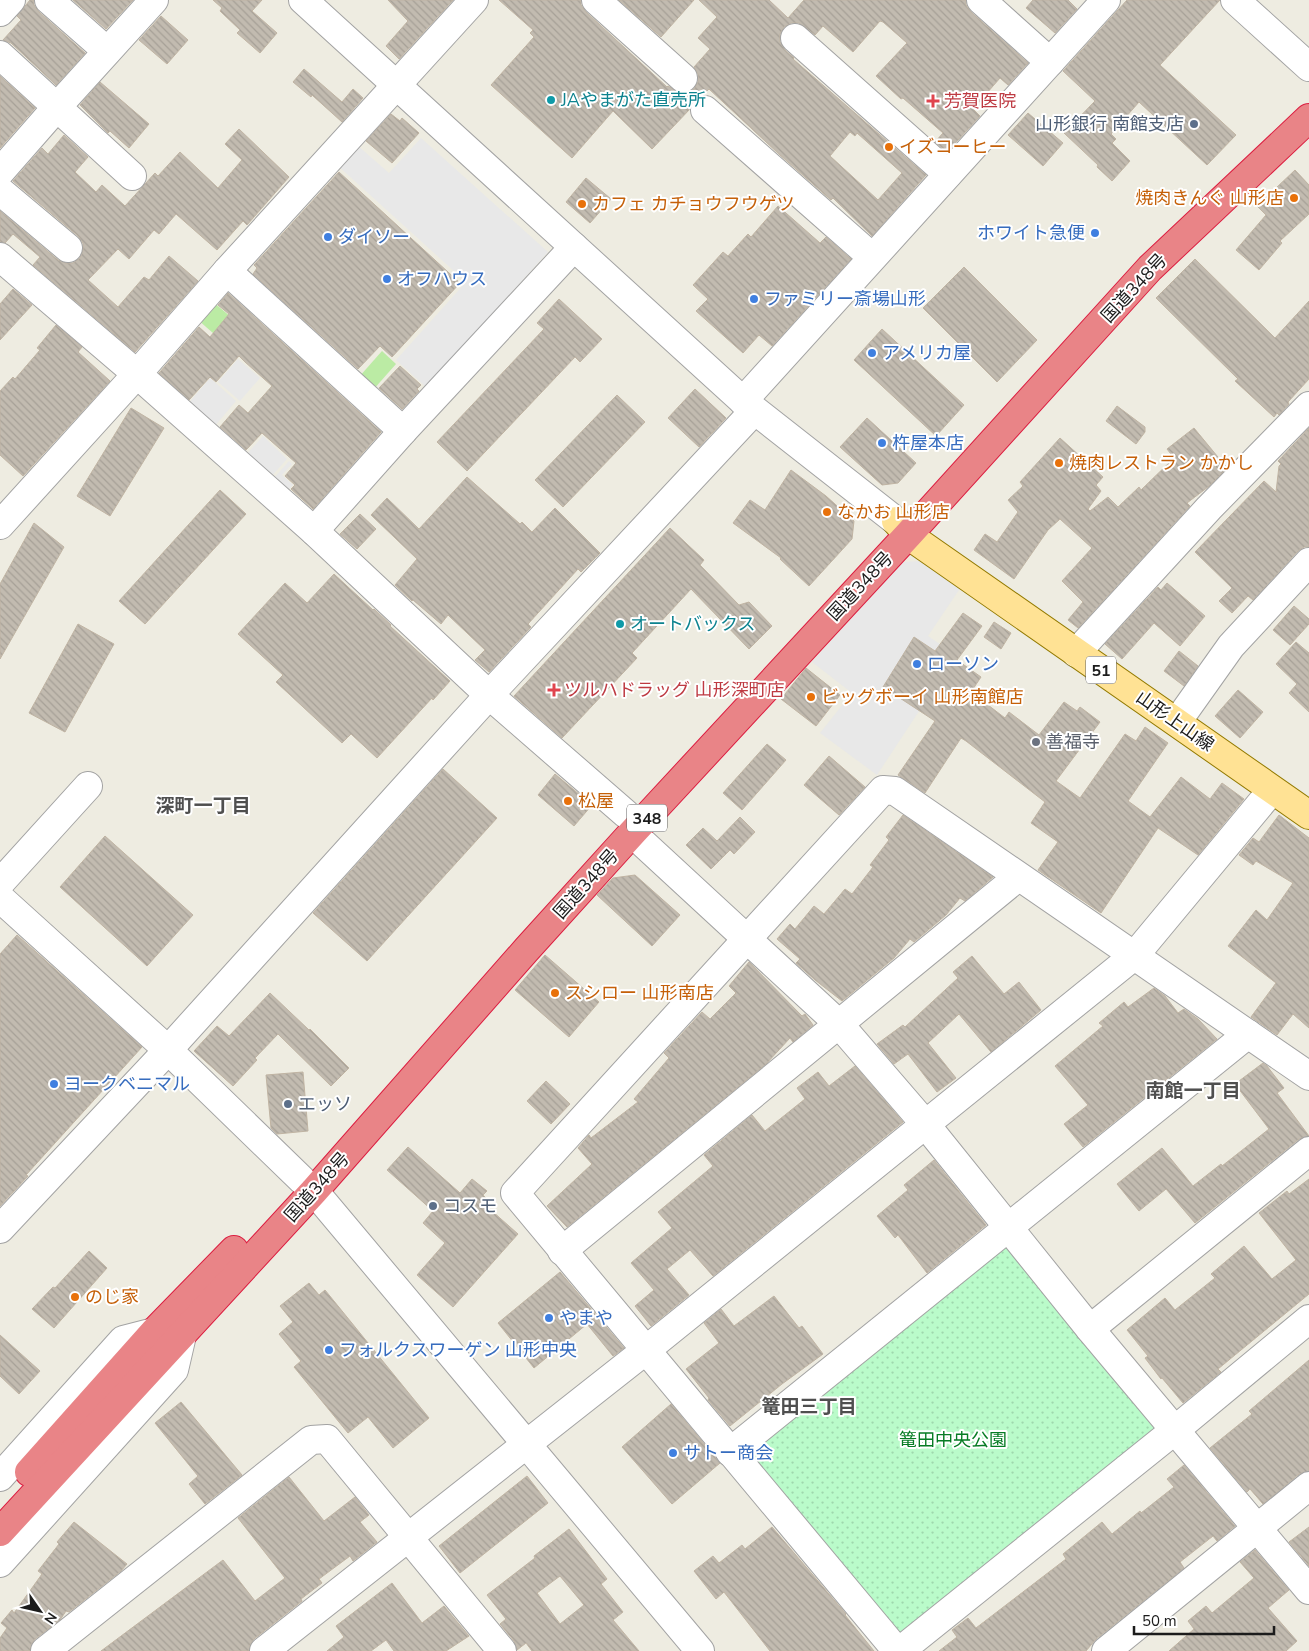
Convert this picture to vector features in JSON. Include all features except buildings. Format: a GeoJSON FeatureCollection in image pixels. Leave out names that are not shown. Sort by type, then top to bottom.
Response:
{"type":"FeatureCollection","features":[{"type":"Feature","properties":{"kind":"highway","name":"国道348号"},"geometry":{"type":"LineString","coordinates":[[902,528],[1139,257],[1309,100]]}},
{"type":"Feature","properties":{"kind":"highway","name":"国道348号"},"geometry":{"type":"LineString","coordinates":[[0,1532],[183,1331],[308,1185],[527,949],[629,824],[902,528],[1150,268],[1309,118]]}},
{"type":"Feature","properties":{"kind":"highway","name":"国道348号"},"geometry":{"type":"LineString","coordinates":[[0,1505],[154,1332],[308,1185]]}},
{"type":"Feature","properties":{"kind":"main road","name":"山形上山線"},"geometry":{"type":"LineString","coordinates":[[902,528],[1076,653],[1309,814]]}},
{"type":"Feature","properties":{"kind":"street"},"geometry":{"type":"LineString","coordinates":[[0,12],[11,0]]}},
{"type":"Feature","properties":{"kind":"street"},"geometry":{"type":"LineString","coordinates":[[49,0],[107,51]]}},
{"type":"Feature","properties":{"kind":"street"},"geometry":{"type":"LineString","coordinates":[[0,172],[154,0]]}},
{"type":"Feature","properties":{"kind":"street"},"geometry":{"type":"LineString","coordinates":[[303,0],[749,406],[902,528]]}},
{"type":"Feature","properties":{"kind":"street"},"geometry":{"type":"LineString","coordinates":[[0,525],[137,374],[226,271],[474,0]]}},
{"type":"Feature","properties":{"kind":"street"},"geometry":{"type":"LineString","coordinates":[[596,0],[683,78]]}},
{"type":"Feature","properties":{"kind":"street"},"geometry":{"type":"LineString","coordinates":[[981,0],[1050,62]]}},
{"type":"Feature","properties":{"kind":"street"},"geometry":{"type":"LineString","coordinates":[[0,1229],[168,1050],[489,695],[749,406],[872,257],[1106,0]]}},
{"type":"Feature","properties":{"kind":"street"},"geometry":{"type":"LineString","coordinates":[[1235,0],[1309,67]]}},
{"type":"Feature","properties":{"kind":"street"},"geometry":{"type":"LineString","coordinates":[[795,38],[948,174]]}},
{"type":"Feature","properties":{"kind":"street"},"geometry":{"type":"LineString","coordinates":[[0,54],[56,108],[132,176]]}},
{"type":"Feature","properties":{"kind":"street"},"geometry":{"type":"LineString","coordinates":[[706,110],[872,257]]}},
{"type":"Feature","properties":{"kind":"street"},"geometry":{"type":"LineString","coordinates":[[0,190],[68,248]]}},
{"type":"Feature","properties":{"kind":"street"},"geometry":{"type":"LineString","coordinates":[[314,531],[403,431],[574,247]]}},
{"type":"Feature","properties":{"kind":"street"},"geometry":{"type":"LineString","coordinates":[[0,257],[137,374],[314,531],[629,824],[746,938],[840,1024],[926,1126],[1090,1329],[1309,1590]]}},
{"type":"Feature","properties":{"kind":"street"},"geometry":{"type":"LineString","coordinates":[[226,271],[403,431]]}},
{"type":"Feature","properties":{"kind":"street"},"geometry":{"type":"LineString","coordinates":[[1076,653],[1209,508],[1309,406]]}},
{"type":"Feature","properties":{"kind":"street"},"geometry":{"type":"LineString","coordinates":[[1177,722],[1231,646],[1309,562]]}},
{"type":"Feature","properties":{"kind":"street"},"geometry":{"type":"LineString","coordinates":[[0,884],[88,786]]}},
{"type":"Feature","properties":{"kind":"street"},"geometry":{"type":"LineString","coordinates":[[1309,1076],[895,791],[883,790],[515,1193],[898,1651],[1175,1430],[1309,1319]]}},
{"type":"Feature","properties":{"kind":"street"},"geometry":{"type":"LineString","coordinates":[[264,1651],[646,1350],[926,1126],[1135,955],[1272,790]]}},
{"type":"Feature","properties":{"kind":"street"},"geometry":{"type":"LineString","coordinates":[[562,1251],[1018,877]]}},
{"type":"Feature","properties":{"kind":"street"},"geometry":{"type":"LineString","coordinates":[[0,898],[168,1050],[308,1185],[700,1651]]}},
{"type":"Feature","properties":{"kind":"street"},"geometry":{"type":"LineString","coordinates":[[730,1452],[1248,1034]]}},
{"type":"Feature","properties":{"kind":"street"},"geometry":{"type":"LineString","coordinates":[[1090,1329],[1309,1151]]}},
{"type":"Feature","properties":{"kind":"street"},"geometry":{"type":"LineString","coordinates":[[0,1563],[174,1370],[183,1331]]}},
{"type":"Feature","properties":{"kind":"street"},"geometry":{"type":"LineString","coordinates":[[0,1477],[123,1340],[154,1332]]}},
{"type":"Feature","properties":{"kind":"street"},"geometry":{"type":"LineString","coordinates":[[45,1651],[311,1440],[327,1439],[494,1648]]}},
{"type":"Feature","properties":{"kind":"street"},"geometry":{"type":"LineString","coordinates":[[1106,1651],[1309,1486]]}},
{"type":"Feature","properties":{"kind":"green space"},"geometry":{"type":"Polygon","coordinates":[[[212,301],[238,323],[222,341],[197,319],[212,301]]]}},
{"type":"Feature","properties":{"kind":"green space"},"geometry":{"type":"Polygon","coordinates":[[[382,351],[396,364],[373,390],[359,377],[382,351]]]}},
{"type":"Feature","properties":{"kind":"green space","name":"篭田中央公園"},"geometry":{"type":"Polygon","coordinates":[[[1008,1227],[1175,1430],[900,1651],[730,1452],[1008,1227]]]}},
{"type":"Feature","properties":{"kind":"shaded area"},"geometry":{"type":"Polygon","coordinates":[[[421,138],[548,252],[426,387],[396,360],[466,282],[337,165],[356,144],[389,173],[421,138]]]}},
{"type":"Feature","properties":{"kind":"shaded area"},"geometry":{"type":"Polygon","coordinates":[[[238,359],[260,378],[240,401],[218,382],[238,359]]]}},
{"type":"Feature","properties":{"kind":"shaded area"},"geometry":{"type":"Polygon","coordinates":[[[210,378],[236,401],[214,427],[188,404],[210,378]]]}},
{"type":"Feature","properties":{"kind":"shaded area"},"geometry":{"type":"Polygon","coordinates":[[[263,436],[287,459],[270,478],[245,456],[263,436]]]}},
{"type":"Feature","properties":{"kind":"shaded area"},"geometry":{"type":"Polygon","coordinates":[[[289,461],[292,464],[282,475],[293,485],[286,492],[272,480],[289,461]]]}},
{"type":"Feature","properties":{"kind":"shaded area"},"geometry":{"type":"Polygon","coordinates":[[[922,561],[961,587],[928,636],[956,655],[877,775],[820,733],[852,693],[812,662],[902,562],[922,561]]]}},
{"type":"Feature","properties":{"kind":"place","name":"JAやまがた直売所"},"geometry":{"type":"Point","coordinates":[551,100]}},
{"type":"Feature","properties":{"kind":"place","name":"芳賀医院"},"geometry":{"type":"Point","coordinates":[933,101]}},
{"type":"Feature","properties":{"kind":"place","name":"山形銀行 南館支店"},"geometry":{"type":"Point","coordinates":[1194,124]}},
{"type":"Feature","properties":{"kind":"place","name":"イズコーヒー"},"geometry":{"type":"Point","coordinates":[889,147]}},
{"type":"Feature","properties":{"kind":"place","name":"焼肉きんぐ 山形店"},"geometry":{"type":"Point","coordinates":[1294,198]}},
{"type":"Feature","properties":{"kind":"place","name":"カフェ カチョウフウゲツ"},"geometry":{"type":"Point","coordinates":[582,204]}},
{"type":"Feature","properties":{"kind":"place","name":"ホワイト急便"},"geometry":{"type":"Point","coordinates":[1095,233]}},
{"type":"Feature","properties":{"kind":"place","name":"ダイソー"},"geometry":{"type":"Point","coordinates":[328,237]}},
{"type":"Feature","properties":{"kind":"place","name":"オフハウス"},"geometry":{"type":"Point","coordinates":[387,279]}},
{"type":"Feature","properties":{"kind":"place","name":"ファミリー斎場山形"},"geometry":{"type":"Point","coordinates":[754,299]}},
{"type":"Feature","properties":{"kind":"place","name":"アメリカ屋"},"geometry":{"type":"Point","coordinates":[872,353]}},
{"type":"Feature","properties":{"kind":"place","name":"杵屋本店"},"geometry":{"type":"Point","coordinates":[882,443]}},
{"type":"Feature","properties":{"kind":"place","name":"焼肉レストラン かかし"},"geometry":{"type":"Point","coordinates":[1059,463]}},
{"type":"Feature","properties":{"kind":"place","name":"なかお 山形店"},"geometry":{"type":"Point","coordinates":[827,512]}},
{"type":"Feature","properties":{"kind":"place","name":"オートバックス"},"geometry":{"type":"Point","coordinates":[620,624]}},
{"type":"Feature","properties":{"kind":"place","name":"ローソン"},"geometry":{"type":"Point","coordinates":[917,664]}},
{"type":"Feature","properties":{"kind":"place","name":"ツルハドラッグ 山形深町店"},"geometry":{"type":"Point","coordinates":[554,690]}},
{"type":"Feature","properties":{"kind":"place","name":"ビッグボーイ 山形南館店"},"geometry":{"type":"Point","coordinates":[811,697]}},
{"type":"Feature","properties":{"kind":"place","name":"善福寺"},"geometry":{"type":"Point","coordinates":[1036,742]}},
{"type":"Feature","properties":{"kind":"place","name":"松屋"},"geometry":{"type":"Point","coordinates":[568,801]}},
{"type":"Feature","properties":{"kind":"place","name":"スシロー 山形南店"},"geometry":{"type":"Point","coordinates":[555,993]}},
{"type":"Feature","properties":{"kind":"place","name":"ヨークベニマル"},"geometry":{"type":"Point","coordinates":[54,1084]}},
{"type":"Feature","properties":{"kind":"place","name":"エッソ"},"geometry":{"type":"Point","coordinates":[288,1104]}},
{"type":"Feature","properties":{"kind":"place","name":"コスモ"},"geometry":{"type":"Point","coordinates":[433,1206]}},
{"type":"Feature","properties":{"kind":"place","name":"のじ家"},"geometry":{"type":"Point","coordinates":[75,1297]}},
{"type":"Feature","properties":{"kind":"place","name":"やまや"},"geometry":{"type":"Point","coordinates":[549,1318]}},
{"type":"Feature","properties":{"kind":"place","name":"フォルクスワーゲン 山形中央"},"geometry":{"type":"Point","coordinates":[329,1350]}},
{"type":"Feature","properties":{"kind":"place","name":"サトー商会"},"geometry":{"type":"Point","coordinates":[673,1453]}},
{"type":"Feature","properties":{"kind":"district","name":"深町一丁目"},"geometry":{"type":"Point","coordinates":[203,805]}},
{"type":"Feature","properties":{"kind":"district","name":"南館一丁目"},"geometry":{"type":"Point","coordinates":[1193,1090]}},
{"type":"Feature","properties":{"kind":"district","name":"篭田三丁目"},"geometry":{"type":"Point","coordinates":[809,1406]}}]}
